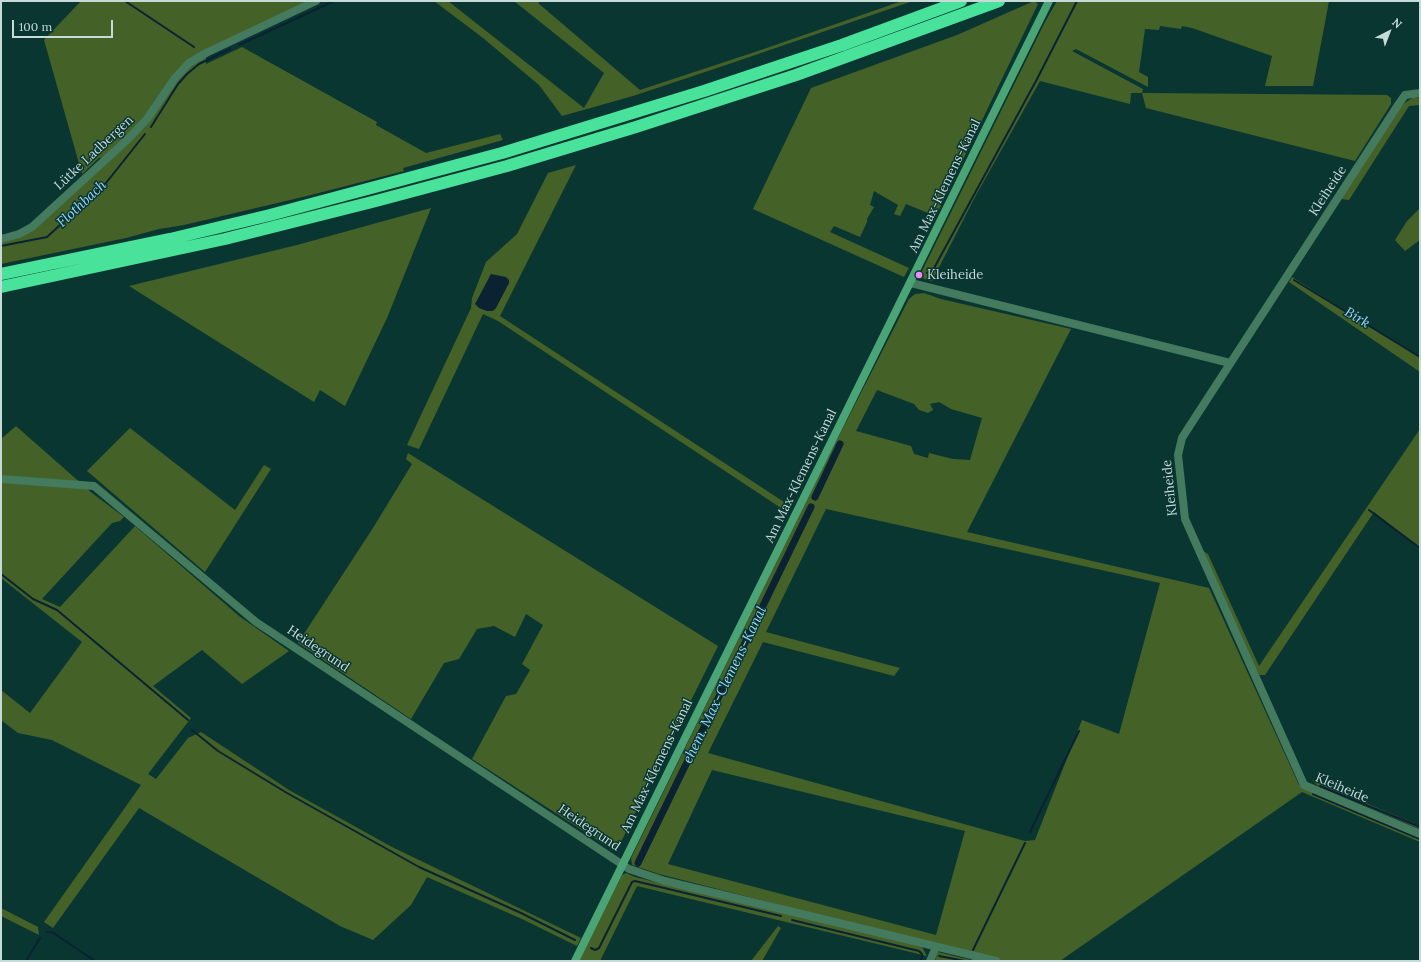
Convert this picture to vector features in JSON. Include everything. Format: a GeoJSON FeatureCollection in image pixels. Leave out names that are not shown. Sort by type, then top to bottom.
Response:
{"type":"FeatureCollection","features":[{"type":"Feature","properties":{"kind":"highway"},"geometry":{"type":"LineString","coordinates":[[1,274],[270,215],[502,153],[719,86],[842,45],[962,1]]}},
{"type":"Feature","properties":{"kind":"highway"},"geometry":{"type":"LineString","coordinates":[[1,288],[248,233],[507,166],[636,127],[788,77],[999,1]]}},
{"type":"Feature","properties":{"kind":"main road","name":"Am Max-Klemens-Kanal"},"geometry":{"type":"LineString","coordinates":[[575,961],[911,283],[1048,2]]}},
{"type":"Feature","properties":{"kind":"street","name":"Lütke Ladbergen"},"geometry":{"type":"LineString","coordinates":[[1,239],[19,234],[32,226],[128,140],[147,119],[175,78],[189,63],[206,53],[316,1]]}},
{"type":"Feature","properties":{"kind":"street","name":"Kleiheide"},"geometry":{"type":"LineString","coordinates":[[1420,93],[1405,95],[1398,105],[1189,427],[1180,443],[1178,462],[1185,519],[1304,785],[1420,834]]}},
{"type":"Feature","properties":{"kind":"street"},"geometry":{"type":"LineString","coordinates":[[911,283],[1230,363]]}},
{"type":"Feature","properties":{"kind":"street","name":"Heidegrund"},"geometry":{"type":"LineString","coordinates":[[1,479],[94,486],[256,622],[622,865],[636,872],[666,881],[996,961]]}},
{"type":"Feature","properties":{"kind":"street"},"geometry":{"type":"LineString","coordinates":[[930,961],[936,947]]}},
{"type":"Feature","properties":{"kind":"green space"},"geometry":{"type":"Polygon","coordinates":[[[81,1],[309,1],[200,53],[142,122],[101,160],[100,157],[82,174],[44,40],[81,1]]]}},
{"type":"Feature","properties":{"kind":"green space"},"geometry":{"type":"Polygon","coordinates":[[[434,1],[448,1],[584,108],[604,73],[514,1],[540,1],[538,3],[640,90],[902,1],[913,1],[633,96],[562,116],[539,85],[483,38],[434,1]]]}},
{"type":"Feature","properties":{"kind":"green space"},"geometry":{"type":"Polygon","coordinates":[[[1034,1],[1038,4],[933,222],[928,226],[928,213],[906,204],[900,216],[894,214],[898,205],[874,191],[870,205],[874,207],[867,219],[860,237],[834,226],[830,232],[909,268],[904,277],[753,209],[811,88],[957,35],[1034,1]]]}},
{"type":"Feature","properties":{"kind":"green space"},"geometry":{"type":"Polygon","coordinates":[[[1057,1],[1329,1],[1313,86],[1265,86],[1272,56],[1192,28],[1182,26],[1181,29],[1160,26],[1159,30],[1145,29],[1139,72],[1148,77],[1148,87],[1076,49],[1072,51],[1143,89],[1142,93],[1131,93],[1130,104],[1040,81],[975,197],[932,281],[924,279],[921,273],[1045,22],[1057,1]]]}},
{"type":"Feature","properties":{"kind":"green space"},"geometry":{"type":"Polygon","coordinates":[[[242,47],[377,122],[376,125],[426,153],[500,134],[503,140],[403,168],[404,171],[307,196],[184,225],[159,229],[126,238],[1,264],[1,241],[12,239],[102,166],[182,73],[206,55],[206,64],[242,47]]]}},
{"type":"Feature","properties":{"kind":"green space"},"geometry":{"type":"Polygon","coordinates":[[[1142,93],[1387,95],[1391,98],[1391,104],[1355,161],[1146,108],[1142,93]]]}},
{"type":"Feature","properties":{"kind":"green space"},"geometry":{"type":"Polygon","coordinates":[[[1414,97],[1420,98],[1420,105],[1409,106],[1349,200],[1341,199],[1403,104],[1414,97]]]}},
{"type":"Feature","properties":{"kind":"green space"},"geometry":{"type":"Polygon","coordinates":[[[576,165],[500,316],[787,504],[784,510],[498,321],[483,314],[419,449],[407,445],[471,308],[472,298],[486,262],[517,234],[548,173],[576,165]]]}},
{"type":"Feature","properties":{"kind":"green space"},"geometry":{"type":"Polygon","coordinates":[[[431,208],[387,318],[345,406],[320,390],[314,402],[129,286],[297,245],[431,208]]]}},
{"type":"Feature","properties":{"kind":"green space"},"geometry":{"type":"Polygon","coordinates":[[[1420,208],[1420,240],[1405,251],[1395,240],[1407,221],[1420,208]]]}},
{"type":"Feature","properties":{"kind":"green space"},"geometry":{"type":"Polygon","coordinates":[[[1292,277],[1420,358],[1420,372],[1289,282],[1292,277]]]}},
{"type":"Feature","properties":{"kind":"green space"},"geometry":{"type":"Polygon","coordinates":[[[924,293],[941,299],[1071,329],[967,532],[1209,588],[1299,785],[1420,836],[1420,842],[1302,792],[1060,961],[935,961],[938,952],[971,960],[974,952],[968,953],[659,874],[632,865],[631,858],[824,465],[909,299],[915,294],[924,293]],[[877,390],[856,431],[911,446],[914,454],[928,458],[929,453],[953,459],[970,460],[982,418],[951,409],[939,402],[930,404],[933,410],[928,413],[919,410],[914,404],[877,390]],[[826,509],[766,632],[900,668],[894,676],[763,642],[708,753],[1025,841],[1035,840],[1082,720],[1119,734],[1160,583],[826,509]],[[712,770],[668,864],[936,935],[965,831],[712,770]]]}},
{"type":"Feature","properties":{"kind":"green space"},"geometry":{"type":"Polygon","coordinates":[[[16,426],[92,493],[124,517],[120,521],[112,523],[42,599],[60,607],[135,526],[239,616],[289,651],[242,684],[202,650],[153,686],[191,718],[148,774],[156,779],[188,738],[201,732],[289,790],[392,847],[581,938],[577,946],[522,919],[427,877],[411,905],[373,940],[340,926],[139,808],[53,928],[44,922],[141,785],[52,740],[18,733],[1,720],[1,690],[30,713],[82,642],[1,578],[1,439],[16,426]]]}},
{"type":"Feature","properties":{"kind":"green space"},"geometry":{"type":"Polygon","coordinates":[[[130,428],[235,510],[264,465],[271,469],[205,572],[87,471],[130,428]]]}},
{"type":"Feature","properties":{"kind":"green space"},"geometry":{"type":"Polygon","coordinates":[[[1420,429],[1420,548],[1374,512],[1265,675],[1259,675],[1203,551],[1208,554],[1259,666],[1420,429]]]}},
{"type":"Feature","properties":{"kind":"green space"},"geometry":{"type":"Polygon","coordinates":[[[408,453],[718,646],[616,852],[472,759],[506,696],[516,694],[530,670],[522,664],[543,625],[526,614],[515,637],[494,626],[477,629],[459,659],[444,663],[411,719],[298,643],[373,528],[412,464],[406,459],[408,453]]]}},
{"type":"Feature","properties":{"kind":"green space"},"geometry":{"type":"Polygon","coordinates":[[[1312,780],[1420,826],[1420,829],[1317,785],[1312,780]]]}},
{"type":"Feature","properties":{"kind":"green space"},"geometry":{"type":"Polygon","coordinates":[[[626,873],[635,877],[916,945],[922,947],[927,956],[637,886],[600,961],[579,961],[622,875],[626,873]]]}},
{"type":"Feature","properties":{"kind":"green space"},"geometry":{"type":"Polygon","coordinates":[[[1,908],[38,927],[39,935],[1,916],[1,908]]]}},
{"type":"Feature","properties":{"kind":"green space"},"geometry":{"type":"Polygon","coordinates":[[[778,926],[781,928],[762,961],[751,961],[778,926]]]}},
{"type":"Feature","properties":{"kind":"water"},"geometry":{"type":"Polygon","coordinates":[[[491,274],[506,277],[509,280],[509,283],[496,308],[493,311],[487,311],[479,308],[475,304],[491,274]]]}},
{"type":"Feature","properties":{"kind":"waterway"},"geometry":{"type":"LineString","coordinates":[[125,1],[194,47]]}},
{"type":"Feature","properties":{"kind":"waterway","name":"Flothbach"},"geometry":{"type":"LineString","coordinates":[[239,45],[334,1]]}},
{"type":"Feature","properties":{"kind":"waterway"},"geometry":{"type":"LineString","coordinates":[[927,273],[933,270],[1036,81],[1077,1]]}},
{"type":"Feature","properties":{"kind":"waterway","name":"Flothbach"},"geometry":{"type":"LineString","coordinates":[[151,127],[178,84],[187,74],[199,64],[230,49]]}},
{"type":"Feature","properties":{"kind":"waterway","name":"Flothbach"},"geometry":{"type":"LineString","coordinates":[[1,246],[47,237],[106,183],[145,134]]}},
{"type":"Feature","properties":{"kind":"waterway","name":"Birk"},"geometry":{"type":"LineString","coordinates":[[1294,280],[1420,357]]}},
{"type":"Feature","properties":{"kind":"waterway","name":"ehem. Max-Clemens-Kanal"},"geometry":{"type":"LineString","coordinates":[[815,497],[840,444]]}},
{"type":"Feature","properties":{"kind":"waterway","name":"ehem. Max-Clemens-Kanal"},"geometry":{"type":"LineString","coordinates":[[638,863],[811,507]]}},
{"type":"Feature","properties":{"kind":"waterway"},"geometry":{"type":"LineString","coordinates":[[1369,510],[1420,548]]}},
{"type":"Feature","properties":{"kind":"waterway"},"geometry":{"type":"LineString","coordinates":[[1,574],[33,599],[57,610],[188,720]]}},
{"type":"Feature","properties":{"kind":"waterway"},"geometry":{"type":"LineString","coordinates":[[192,730],[218,751],[287,793],[419,867],[521,913],[575,940]]}},
{"type":"Feature","properties":{"kind":"waterway"},"geometry":{"type":"LineString","coordinates":[[1030,832],[1079,731]]}},
{"type":"Feature","properties":{"kind":"waterway"},"geometry":{"type":"LineString","coordinates":[[1320,786],[1420,827]]}},
{"type":"Feature","properties":{"kind":"waterway"},"geometry":{"type":"LineString","coordinates":[[1313,794],[1420,839]]}},
{"type":"Feature","properties":{"kind":"waterway"},"geometry":{"type":"LineString","coordinates":[[973,950],[1025,843]]}},
{"type":"Feature","properties":{"kind":"waterway"},"geometry":{"type":"LineString","coordinates":[[591,948],[595,950],[599,948],[632,882],[635,881],[781,916]]}},
{"type":"Feature","properties":{"kind":"waterway"},"geometry":{"type":"LineString","coordinates":[[792,920],[919,951],[922,954],[921,961]]}},
{"type":"Feature","properties":{"kind":"waterway"},"geometry":{"type":"LineString","coordinates":[[47,932],[52,932],[95,961]]}},
{"type":"Feature","properties":{"kind":"waterway"},"geometry":{"type":"LineString","coordinates":[[26,961],[40,938]]}},
{"type":"Feature","properties":{"kind":"waterway"},"geometry":{"type":"LineString","coordinates":[[939,956],[965,961]]}},
{"type":"Feature","properties":{"kind":"place","name":"Kleiheide"},"geometry":{"type":"Point","coordinates":[919,275]}}]}
